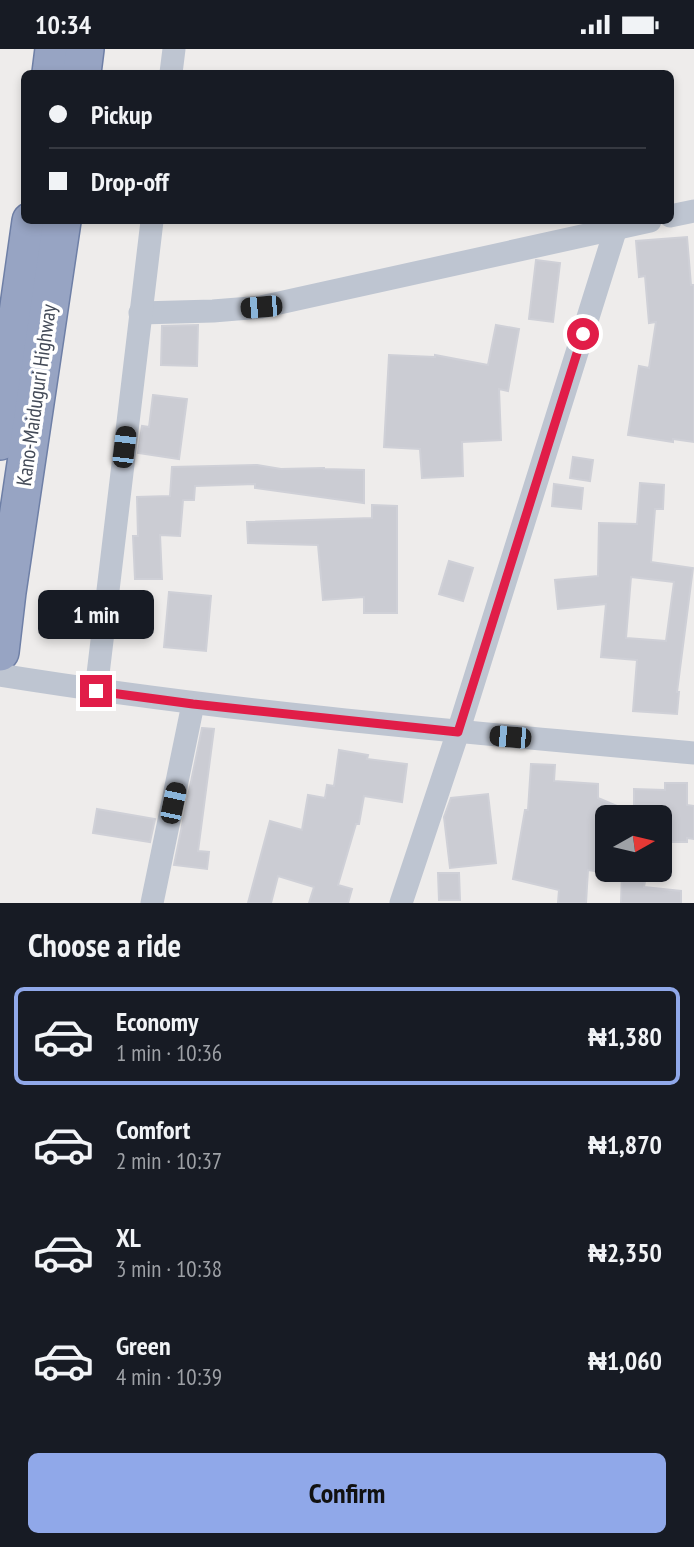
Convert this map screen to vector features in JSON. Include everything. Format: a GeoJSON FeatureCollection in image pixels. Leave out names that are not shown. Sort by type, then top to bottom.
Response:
{"type":"FeatureCollection","features":[{"type":"Feature","properties":{"kind":"highway"},"geometry":{"type":"LineString","coordinates":[[51,70],[54,49]]}},
{"type":"Feature","properties":{"kind":"highway"},"geometry":{"type":"LineString","coordinates":[[82,70],[85,49]]}},
{"type":"Feature","properties":{"kind":"highway","name":"Kano-Maiduguri Highway"},"geometry":{"type":"LineString","coordinates":[[0,441],[11,288],[30,224]]}},
{"type":"Feature","properties":{"kind":"highway","name":"Kano-Maiduguri Highway"},"geometry":{"type":"LineString","coordinates":[[0,652],[62,224]]}},
{"type":"Feature","properties":{"kind":"street"},"geometry":{"type":"LineString","coordinates":[[171,70],[174,49]]}},
{"type":"Feature","properties":{"kind":"street"},"geometry":{"type":"LineString","coordinates":[[674,215],[694,211]]}},
{"type":"Feature","properties":{"kind":"street"},"geometry":{"type":"LineString","coordinates":[[96,691],[152,224]]}},
{"type":"Feature","properties":{"kind":"street"},"geometry":{"type":"LineString","coordinates":[[140,313],[261,307],[633,224]]}},
{"type":"Feature","properties":{"kind":"street"},"geometry":{"type":"LineString","coordinates":[[401,903],[458,732],[616,227]]}},
{"type":"Feature","properties":{"kind":"street"},"geometry":{"type":"LineString","coordinates":[[0,675],[193,704],[694,753]]}},
{"type":"Feature","properties":{"kind":"street"},"geometry":{"type":"LineString","coordinates":[[152,903],[193,704]]}},
{"type":"Feature","properties":{"kind":"building"},"geometry":{"type":"Polygon","coordinates":[[[687,237],[691,285],[694,285],[694,442],[673,439],[673,442],[628,435],[639,366],[649,368],[656,322],[649,323],[645,276],[639,277],[636,241],[687,237]]]}},
{"type":"Feature","properties":{"kind":"building"},"geometry":{"type":"Polygon","coordinates":[[[536,260],[560,263],[553,322],[529,319],[536,260]]]}},
{"type":"Feature","properties":{"kind":"building"},"geometry":{"type":"Polygon","coordinates":[[[198,325],[197,366],[161,365],[162,326],[198,325]]]}},
{"type":"Feature","properties":{"kind":"building"},"geometry":{"type":"Polygon","coordinates":[[[496,325],[519,329],[508,391],[499,389],[501,440],[462,442],[463,476],[422,478],[420,449],[384,447],[389,355],[435,355],[488,365],[496,325]]]}},
{"type":"Feature","properties":{"kind":"building"},"geometry":{"type":"Polygon","coordinates":[[[153,395],[187,399],[179,459],[138,453],[142,426],[149,427],[153,395]]]}},
{"type":"Feature","properties":{"kind":"building"},"geometry":{"type":"Polygon","coordinates":[[[573,457],[593,460],[590,481],[570,478],[573,457]]]}},
{"type":"Feature","properties":{"kind":"building"},"geometry":{"type":"Polygon","coordinates":[[[257,465],[281,469],[364,470],[364,503],[255,488],[255,484],[195,486],[194,500],[183,500],[180,536],[160,535],[162,579],[135,579],[133,536],[138,536],[137,497],[170,496],[172,467],[257,465]]]}},
{"type":"Feature","properties":{"kind":"building"},"geometry":{"type":"Polygon","coordinates":[[[640,483],[664,485],[663,509],[655,509],[651,562],[693,568],[677,692],[677,714],[633,711],[637,660],[601,657],[606,604],[558,609],[555,580],[598,576],[599,523],[637,524],[640,483]],[[631,577],[626,638],[666,641],[674,582],[631,577]]]}},
{"type":"Feature","properties":{"kind":"building"},"geometry":{"type":"Polygon","coordinates":[[[554,484],[583,488],[581,509],[552,506],[554,484]]]}},
{"type":"Feature","properties":{"kind":"building"},"geometry":{"type":"Polygon","coordinates":[[[372,505],[397,506],[397,613],[364,613],[364,597],[323,600],[318,545],[248,543],[247,522],[372,518],[372,505]]]}},
{"type":"Feature","properties":{"kind":"building"},"geometry":{"type":"Polygon","coordinates":[[[449,561],[473,568],[463,601],[439,594],[449,561]]]}},
{"type":"Feature","properties":{"kind":"building"},"geometry":{"type":"Polygon","coordinates":[[[169,592],[211,596],[206,651],[164,647],[169,592]]]}},
{"type":"Feature","properties":{"kind":"building"},"geometry":{"type":"Polygon","coordinates":[[[202,728],[214,729],[198,851],[209,852],[207,869],[174,865],[202,728]]]}},
{"type":"Feature","properties":{"kind":"building"},"geometry":{"type":"Polygon","coordinates":[[[339,750],[368,755],[367,759],[407,764],[402,802],[364,796],[359,824],[356,824],[338,885],[352,889],[348,903],[309,903],[314,887],[278,876],[271,903],[248,903],[270,821],[302,830],[308,795],[325,798],[327,785],[334,786],[339,750]]]}},
{"type":"Feature","properties":{"kind":"building"},"geometry":{"type":"Polygon","coordinates":[[[531,764],[555,765],[554,781],[598,784],[598,798],[615,805],[595,805],[595,871],[588,870],[586,903],[558,903],[559,890],[513,879],[525,810],[528,810],[531,764]]]}},
{"type":"Feature","properties":{"kind":"building"},"geometry":{"type":"Polygon","coordinates":[[[665,783],[687,783],[687,805],[694,806],[694,839],[672,842],[672,805],[634,805],[634,789],[665,790],[665,783]]]}},
{"type":"Feature","properties":{"kind":"building"},"geometry":{"type":"Polygon","coordinates":[[[488,794],[496,863],[450,868],[444,817],[451,798],[488,794]]]}},
{"type":"Feature","properties":{"kind":"building"},"geometry":{"type":"Polygon","coordinates":[[[97,809],[155,819],[150,842],[93,833],[97,809]]]}},
{"type":"Feature","properties":{"kind":"building"},"geometry":{"type":"Polygon","coordinates":[[[438,873],[459,873],[460,900],[439,900],[438,873]]]}},
{"type":"Feature","properties":{"kind":"building"},"geometry":{"type":"Polygon","coordinates":[[[622,882],[645,882],[644,887],[681,891],[681,903],[621,903],[622,882]]]}},
{"type":"Feature","properties":{"kind":"route"},"geometry":{"type":"LineString","coordinates":[[96,691],[458,732],[583,334]]}}]}
